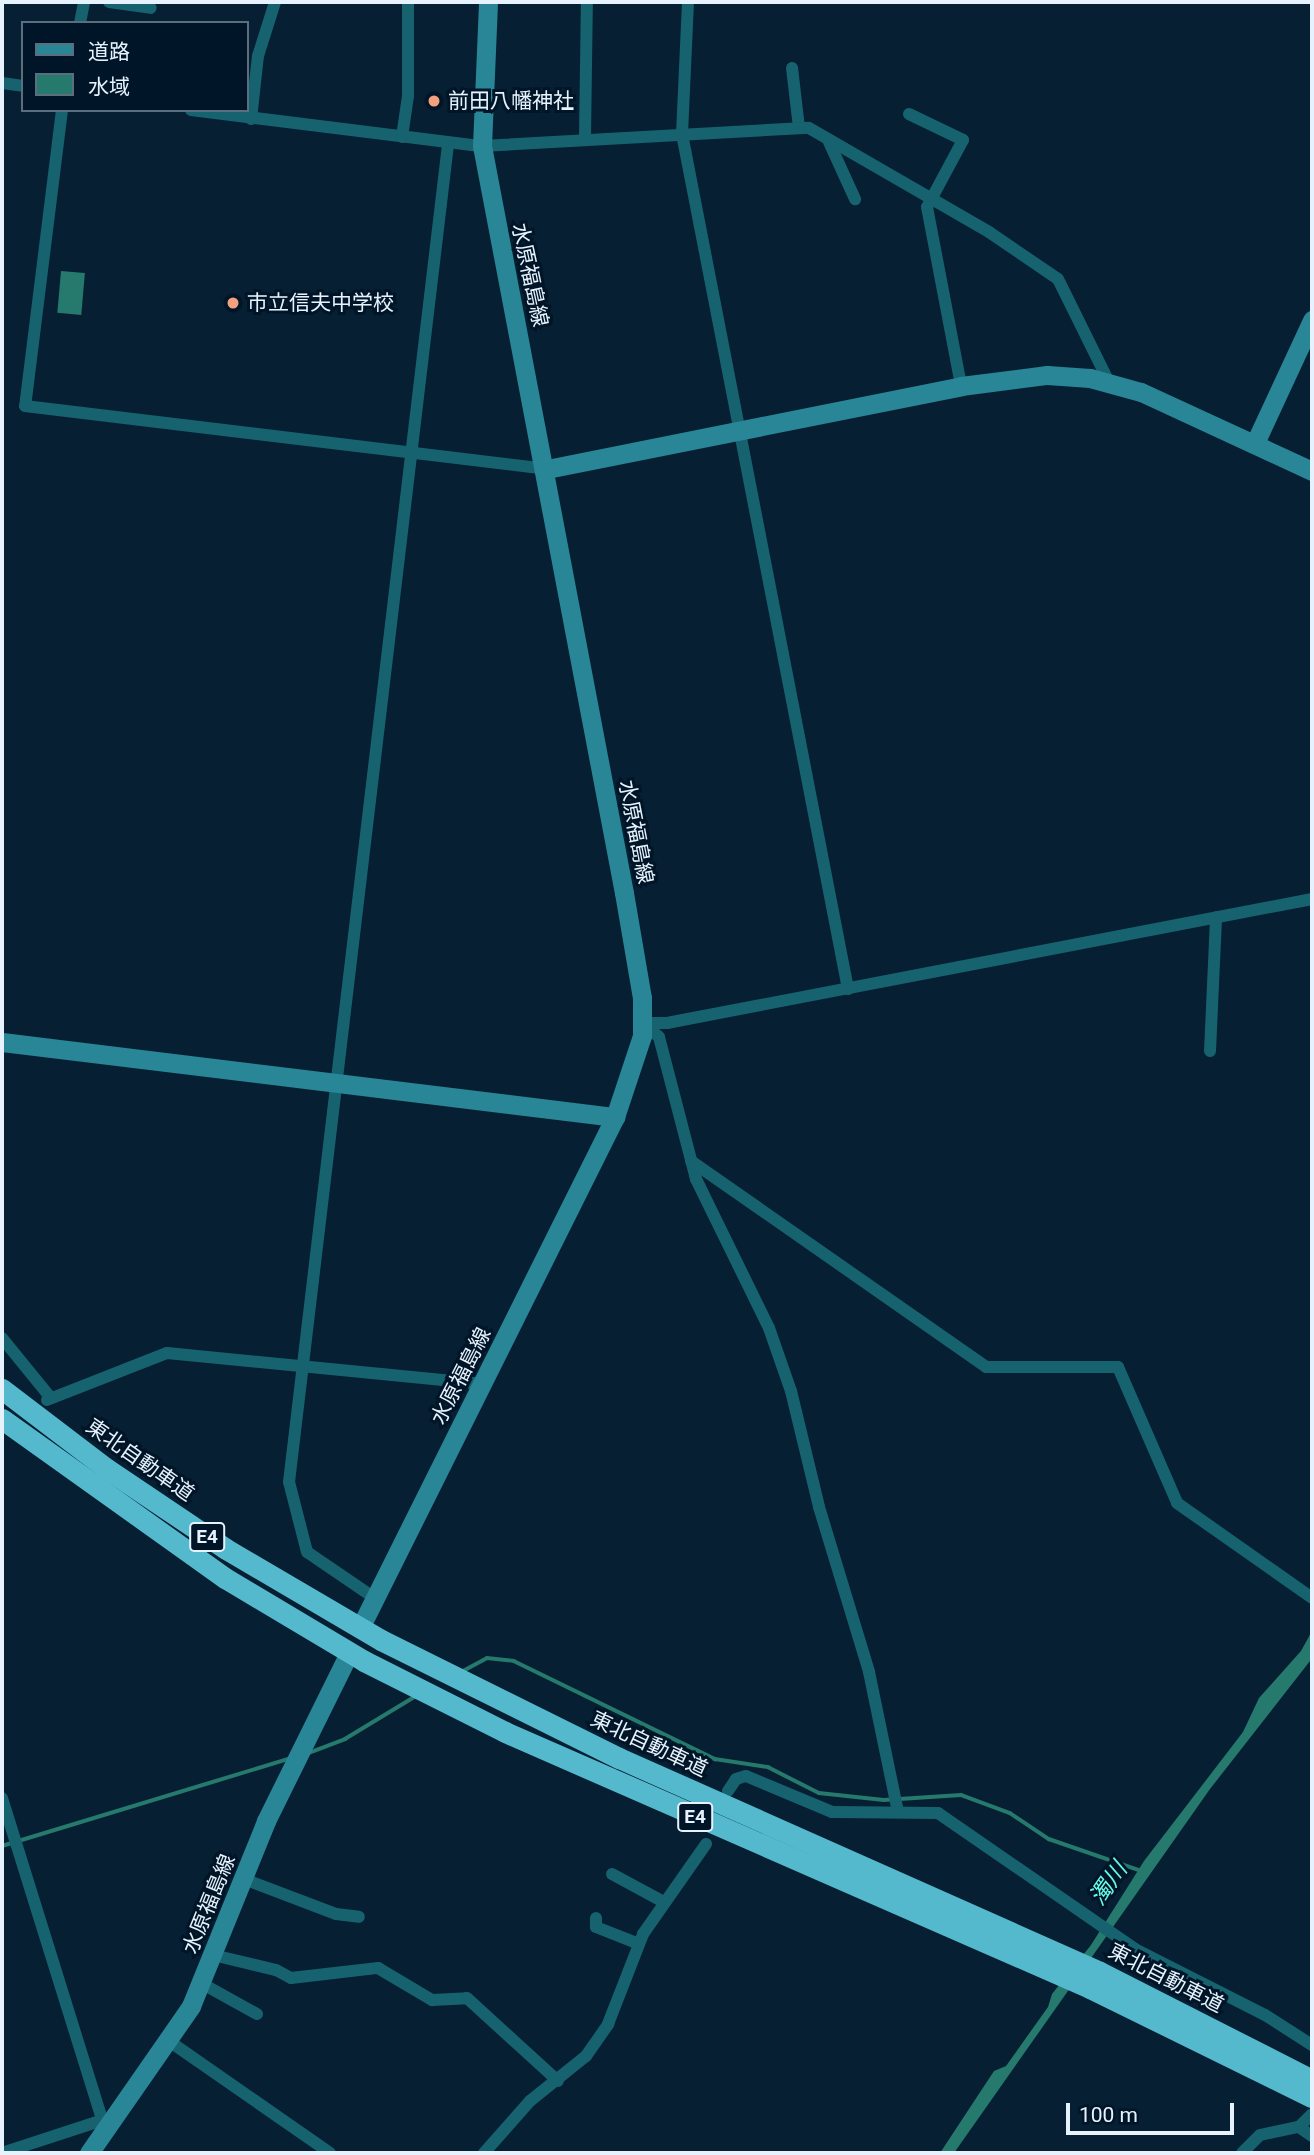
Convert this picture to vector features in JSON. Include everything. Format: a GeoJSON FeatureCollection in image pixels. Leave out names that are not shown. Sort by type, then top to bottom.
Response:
{"type":"FeatureCollection","features":[{"type":"Feature","properties":{"kind":"highway","name":"東北自動車道"},"geometry":{"type":"LineString","coordinates":[[2,1389],[47,1406],[226,1549],[381,1640],[656,1775],[972,1914],[1312,2096]]}},
{"type":"Feature","properties":{"kind":"highway","name":"東北自動車道"},"geometry":{"type":"LineString","coordinates":[[2,1419],[29,1441],[225,1578],[355,1659],[505,1732],[957,1930],[1095,1980],[1312,2080]]}},
{"type":"Feature","properties":{"kind":"main road","name":"水原福島線"},"geometry":{"type":"LineString","coordinates":[[365,1618],[615,1116],[638,1055],[643,1023],[624,893],[547,469],[482,146],[488,2]]}},
{"type":"Feature","properties":{"kind":"main road"},"geometry":{"type":"LineString","coordinates":[[1255,443],[1312,320]]}},
{"type":"Feature","properties":{"kind":"main road"},"geometry":{"type":"LineString","coordinates":[[547,469],[961,386],[1046,375],[1109,382],[1160,399],[1312,471]]}},
{"type":"Feature","properties":{"kind":"main road"},"geometry":{"type":"LineString","coordinates":[[2,1042],[615,1116]]}},
{"type":"Feature","properties":{"kind":"main road","name":"水原福島線"},"geometry":{"type":"LineString","coordinates":[[89,2153],[103,2126],[169,2041],[201,1983],[298,1756],[355,1659]]}},
{"type":"Feature","properties":{"kind":"street"},"geometry":{"type":"LineString","coordinates":[[80,21],[84,2]]}},
{"type":"Feature","properties":{"kind":"street"},"geometry":{"type":"LineString","coordinates":[[109,2],[150,8]]}},
{"type":"Feature","properties":{"kind":"street"},"geometry":{"type":"LineString","coordinates":[[251,119],[258,57],[275,2]]}},
{"type":"Feature","properties":{"kind":"street"},"geometry":{"type":"LineString","coordinates":[[402,137],[408,96],[408,2]]}},
{"type":"Feature","properties":{"kind":"street"},"geometry":{"type":"LineString","coordinates":[[585,137],[587,2]]}},
{"type":"Feature","properties":{"kind":"street"},"geometry":{"type":"LineString","coordinates":[[688,2],[682,134],[848,989]]}},
{"type":"Feature","properties":{"kind":"street"},"geometry":{"type":"LineString","coordinates":[[792,68],[799,128]]}},
{"type":"Feature","properties":{"kind":"street"},"geometry":{"type":"LineString","coordinates":[[2,83],[21,86]]}},
{"type":"Feature","properties":{"kind":"street"},"geometry":{"type":"LineString","coordinates":[[62,112],[26,406],[547,469]]}},
{"type":"Feature","properties":{"kind":"street"},"geometry":{"type":"LineString","coordinates":[[204,112],[448,145],[482,146],[552,145],[585,137],[812,129],[829,142],[931,197],[1058,279],[1109,382]]}},
{"type":"Feature","properties":{"kind":"street"},"geometry":{"type":"LineString","coordinates":[[909,114],[962,140],[927,207],[961,386]]}},
{"type":"Feature","properties":{"kind":"street"},"geometry":{"type":"LineString","coordinates":[[829,142],[855,199]]}},
{"type":"Feature","properties":{"kind":"street"},"geometry":{"type":"LineString","coordinates":[[376,1599],[307,1552],[289,1482],[409,453],[448,145]]}},
{"type":"Feature","properties":{"kind":"street"},"geometry":{"type":"LineString","coordinates":[[643,1023],[667,1023],[1312,899]]}},
{"type":"Feature","properties":{"kind":"street"},"geometry":{"type":"LineString","coordinates":[[1210,1051],[1216,916]]}},
{"type":"Feature","properties":{"kind":"street"},"geometry":{"type":"LineString","coordinates":[[643,1023],[659,1037],[691,1161],[769,1328],[791,1391],[819,1507],[863,1650],[898,1812]]}},
{"type":"Feature","properties":{"kind":"street"},"geometry":{"type":"LineString","coordinates":[[691,1161],[986,1367],[1118,1367],[1177,1503],[1312,1598]]}},
{"type":"Feature","properties":{"kind":"street"},"geometry":{"type":"LineString","coordinates":[[2,1338],[47,1406],[167,1353],[303,1364],[483,1384]]}},
{"type":"Feature","properties":{"kind":"street"},"geometry":{"type":"LineString","coordinates":[[728,1791],[736,1779],[746,1776],[832,1812],[938,1813],[1171,1970],[1265,2015],[1312,2045]]}},
{"type":"Feature","properties":{"kind":"street"},"geometry":{"type":"LineString","coordinates":[[2,1798],[103,2126],[2,2152]]}},
{"type":"Feature","properties":{"kind":"street"},"geometry":{"type":"LineString","coordinates":[[484,2153],[530,2101],[586,2056],[608,2024],[639,1944],[662,1901],[706,1844]]}},
{"type":"Feature","properties":{"kind":"street"},"geometry":{"type":"LineString","coordinates":[[612,1874],[662,1901]]}},
{"type":"Feature","properties":{"kind":"street"},"geometry":{"type":"LineString","coordinates":[[244,1879],[336,1914],[359,1917]]}},
{"type":"Feature","properties":{"kind":"street"},"geometry":{"type":"LineString","coordinates":[[596,1918],[596,1927],[639,1944]]}},
{"type":"Feature","properties":{"kind":"street"},"geometry":{"type":"LineString","coordinates":[[214,1955],[276,1970],[291,1978],[354,1974],[378,1968],[432,2000],[467,1998],[558,2081]]}},
{"type":"Feature","properties":{"kind":"street"},"geometry":{"type":"LineString","coordinates":[[201,1983],[257,2014]]}},
{"type":"Feature","properties":{"kind":"street"},"geometry":{"type":"LineString","coordinates":[[169,2041],[330,2153]]}},
{"type":"Feature","properties":{"kind":"street"},"geometry":{"type":"LineString","coordinates":[[1242,2153],[1260,2136],[1299,2127],[1312,2114]]}},
{"type":"Feature","properties":{"kind":"street"},"geometry":{"type":"LineString","coordinates":[[1299,2127],[1312,2136]]}},
{"type":"Feature","properties":{"kind":"water"},"geometry":{"type":"Polygon","coordinates":[[[61,271],[85,273],[81,315],[57,313],[61,271]]]}},
{"type":"Feature","properties":{"kind":"water","name":"濁川"},"geometry":{"type":"Polygon","coordinates":[[[1312,1631],[1310,1661],[1210,1789],[954,2153],[940,2153],[994,2071],[1006,2066],[1048,2007],[1052,1994],[1091,1945],[1144,1861],[1243,1732],[1259,1698],[1301,1651],[1312,1631]]]}},
{"type":"Feature","properties":{"kind":"waterway"},"geometry":{"type":"LineString","coordinates":[[463,1671],[487,1658],[514,1661],[715,1759],[768,1767],[819,1793],[884,1800],[961,1795],[1010,1813],[1049,1839],[1142,1871]]}},
{"type":"Feature","properties":{"kind":"waterway"},"geometry":{"type":"LineString","coordinates":[[309,1753],[345,1739],[416,1696]]}},
{"type":"Feature","properties":{"kind":"waterway"},"geometry":{"type":"LineString","coordinates":[[2,1846],[288,1759]]}},
{"type":"Feature","properties":{"kind":"place","name":"前田八幡神社"},"geometry":{"type":"Point","coordinates":[434,101]}},
{"type":"Feature","properties":{"kind":"place","name":"市立信夫中学校"},"geometry":{"type":"Point","coordinates":[233,303]}}]}
